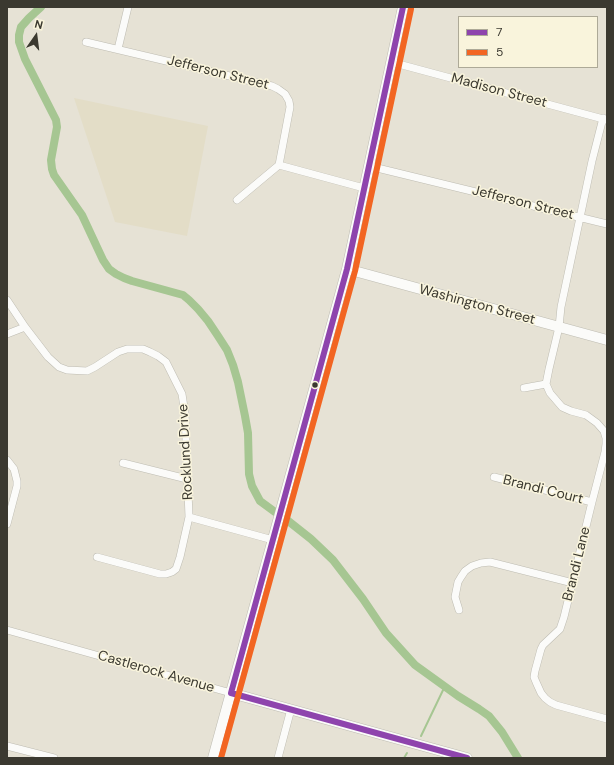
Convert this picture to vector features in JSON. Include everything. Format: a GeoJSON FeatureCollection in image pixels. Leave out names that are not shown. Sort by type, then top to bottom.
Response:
{"type":"FeatureCollection","features":[{"type":"Feature","properties":{"kind":"main road"},"geometry":{"type":"LineString","coordinates":[[213,758],[347,269],[403,7]]}},
{"type":"Feature","properties":{"kind":"main road","name":"Washington Street"},"geometry":{"type":"LineString","coordinates":[[347,269],[607,340]]}},
{"type":"Feature","properties":{"kind":"main road","name":"Castlerock Avenue"},"geometry":{"type":"LineString","coordinates":[[232,693],[467,758]]}},
{"type":"Feature","properties":{"kind":"street"},"geometry":{"type":"LineString","coordinates":[[118,49],[128,7]]}},
{"type":"Feature","properties":{"kind":"street","name":"Jefferson Street"},"geometry":{"type":"LineString","coordinates":[[86,42],[272,86],[278,89],[285,94],[289,101],[290,107],[279,165]]}},
{"type":"Feature","properties":{"kind":"street","name":"Madison Street"},"geometry":{"type":"LineString","coordinates":[[391,62],[605,119]]}},
{"type":"Feature","properties":{"kind":"street"},"geometry":{"type":"LineString","coordinates":[[524,388],[546,384],[548,369],[559,327],[561,307],[580,217],[605,119]]}},
{"type":"Feature","properties":{"kind":"street"},"geometry":{"type":"LineString","coordinates":[[237,200],[279,165],[364,188]]}},
{"type":"Feature","properties":{"kind":"street","name":"Jefferson Street"},"geometry":{"type":"LineString","coordinates":[[369,166],[607,224]]}},
{"type":"Feature","properties":{"kind":"street","name":"Rocklund Drive"},"geometry":{"type":"LineString","coordinates":[[7,300],[25,327],[53,362],[59,367],[67,370],[87,371],[118,352],[127,349],[150,352],[166,362],[182,394],[185,414],[190,518],[273,540]]}},
{"type":"Feature","properties":{"kind":"street"},"geometry":{"type":"LineString","coordinates":[[7,334],[25,327]]}},
{"type":"Feature","properties":{"kind":"street","name":"Brandi Lane"},"geometry":{"type":"LineString","coordinates":[[546,384],[550,393],[559,404],[567,409],[586,415],[602,428],[605,435],[606,452],[592,502],[562,626],[541,648],[535,671],[536,682],[545,698],[556,705],[607,720]]}},
{"type":"Feature","properties":{"kind":"street"},"geometry":{"type":"LineString","coordinates":[[7,460],[14,469],[17,481],[7,524]]}},
{"type":"Feature","properties":{"kind":"street"},"geometry":{"type":"LineString","coordinates":[[123,462],[187,479]]}},
{"type":"Feature","properties":{"kind":"street","name":"Brandi Court"},"geometry":{"type":"LineString","coordinates":[[494,477],[592,502]]}},
{"type":"Feature","properties":{"kind":"street"},"geometry":{"type":"LineString","coordinates":[[97,557],[160,574],[172,572],[176,568],[180,557],[190,518]]}},
{"type":"Feature","properties":{"kind":"street"},"geometry":{"type":"LineString","coordinates":[[459,610],[455,597],[458,582],[465,571],[472,566],[481,563],[490,562],[573,583]]}},
{"type":"Feature","properties":{"kind":"street","name":"Castlerock Avenue"},"geometry":{"type":"LineString","coordinates":[[7,630],[232,693]]}},
{"type":"Feature","properties":{"kind":"street"},"geometry":{"type":"LineString","coordinates":[[278,758],[291,709]]}},
{"type":"Feature","properties":{"kind":"street"},"geometry":{"type":"LineString","coordinates":[[7,746],[54,758]]}},
{"type":"Feature","properties":{"kind":"shaded area"},"geometry":{"type":"Polygon","coordinates":[[[74,98],[208,126],[187,236],[115,222],[74,98]]]}},
{"type":"Feature","properties":{"kind":"waterway"},"geometry":{"type":"LineString","coordinates":[[41,7],[21,27],[19,42],[25,59],[56,120],[57,127],[51,160],[54,175],[82,215],[103,260],[109,269],[132,281],[183,295],[198,309],[218,336],[227,350],[238,382],[248,433],[249,474],[252,486],[260,501],[275,512]]}},
{"type":"Feature","properties":{"kind":"waterway"},"geometry":{"type":"LineString","coordinates":[[287,520],[311,539],[333,560],[363,599],[386,633],[415,665],[489,716],[502,732],[518,758]]}},
{"type":"Feature","properties":{"kind":"waterway"},"geometry":{"type":"LineString","coordinates":[[421,736],[445,686]]}},
{"type":"Feature","properties":{"kind":"waterway"},"geometry":{"type":"LineString","coordinates":[[404,758],[407,753]]}},
{"type":"Feature","properties":{"kind":"transit line","name":"7"},"geometry":{"type":"LineString","coordinates":[[403,7],[347,269],[231,693],[467,758]]}},
{"type":"Feature","properties":{"kind":"transit line","name":"5"},"geometry":{"type":"LineString","coordinates":[[221,758],[355,271],[411,9]]}}]}
